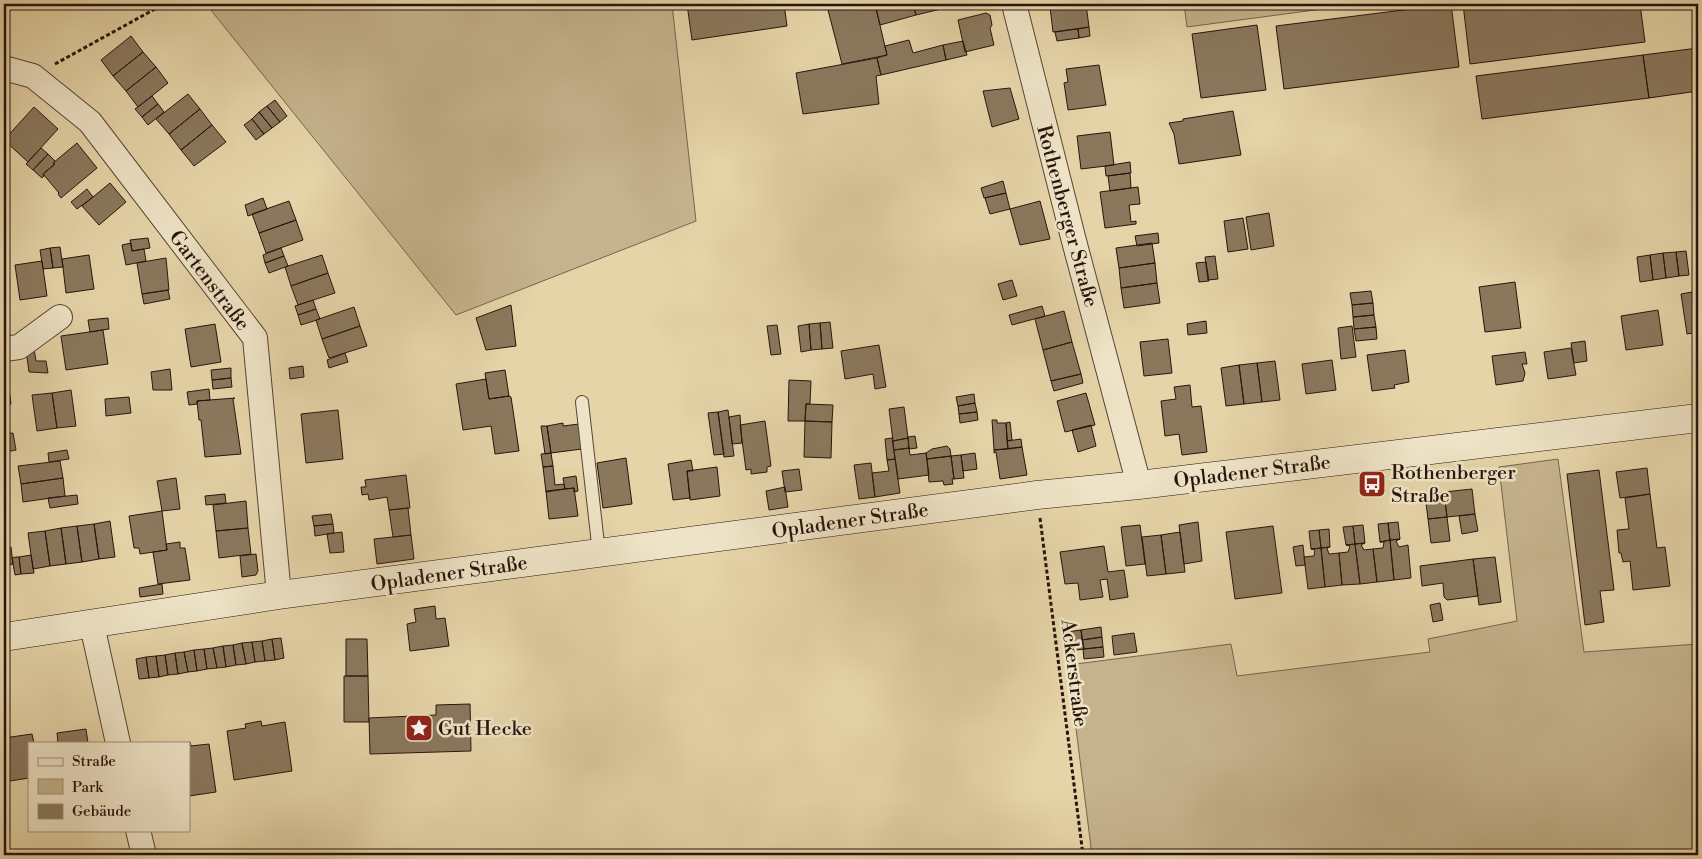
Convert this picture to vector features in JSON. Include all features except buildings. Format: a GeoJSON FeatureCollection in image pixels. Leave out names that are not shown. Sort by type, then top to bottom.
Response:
{"type":"FeatureCollection","features":[{"type":"Feature","properties":{"kind":"main road","name":"Opladener Straße"},"geometry":{"type":"LineString","coordinates":[[4,637],[279,596],[1036,495],[1139,485],[1698,418]]}},
{"type":"Feature","properties":{"kind":"street","name":"Rothenberger Straße"},"geometry":{"type":"LineString","coordinates":[[1014,4],[1139,485]]}},
{"type":"Feature","properties":{"kind":"street","name":"Gartenstraße"},"geometry":{"type":"LineString","coordinates":[[4,68],[33,76],[90,122],[255,338],[279,596]]}},
{"type":"Feature","properties":{"kind":"street"},"geometry":{"type":"LineString","coordinates":[[4,349],[19,347],[60,317]]}},
{"type":"Feature","properties":{"kind":"street"},"geometry":{"type":"LineString","coordinates":[[92,625],[118,742]]}},
{"type":"Feature","properties":{"kind":"street"},"geometry":{"type":"LineString","coordinates":[[138,832],[144,855]]}},
{"type":"Feature","properties":{"kind":"lane"},"geometry":{"type":"LineString","coordinates":[[582,402],[599,553]]}},
{"type":"Feature","properties":{"kind":"path"},"geometry":{"type":"LineString","coordinates":[[33,76],[164,4]]}},
{"type":"Feature","properties":{"kind":"path","name":"Ackerstraße"},"geometry":{"type":"LineString","coordinates":[[1036,495],[1083,855]]}},
{"type":"Feature","properties":{"kind":"green space"},"geometry":{"type":"Polygon","coordinates":[[[206,4],[672,4],[696,221],[456,315],[206,4]]]}},
{"type":"Feature","properties":{"kind":"green space"},"geometry":{"type":"Polygon","coordinates":[[[1184,4],[1360,4],[1187,27],[1184,4]]]}},
{"type":"Feature","properties":{"kind":"green space"},"geometry":{"type":"Polygon","coordinates":[[[1558,459],[1584,652],[1698,644],[1698,855],[1092,855],[1068,665],[1231,644],[1237,676],[1430,652],[1428,639],[1517,621],[1499,467],[1558,459]]]}},
{"type":"Feature","properties":{"kind":"place","name":"Rothenberger Straße"},"geometry":{"type":"Point","coordinates":[1372,484]}},
{"type":"Feature","properties":{"kind":"place","name":"Gut Hecke"},"geometry":{"type":"Point","coordinates":[419,728]}}]}
